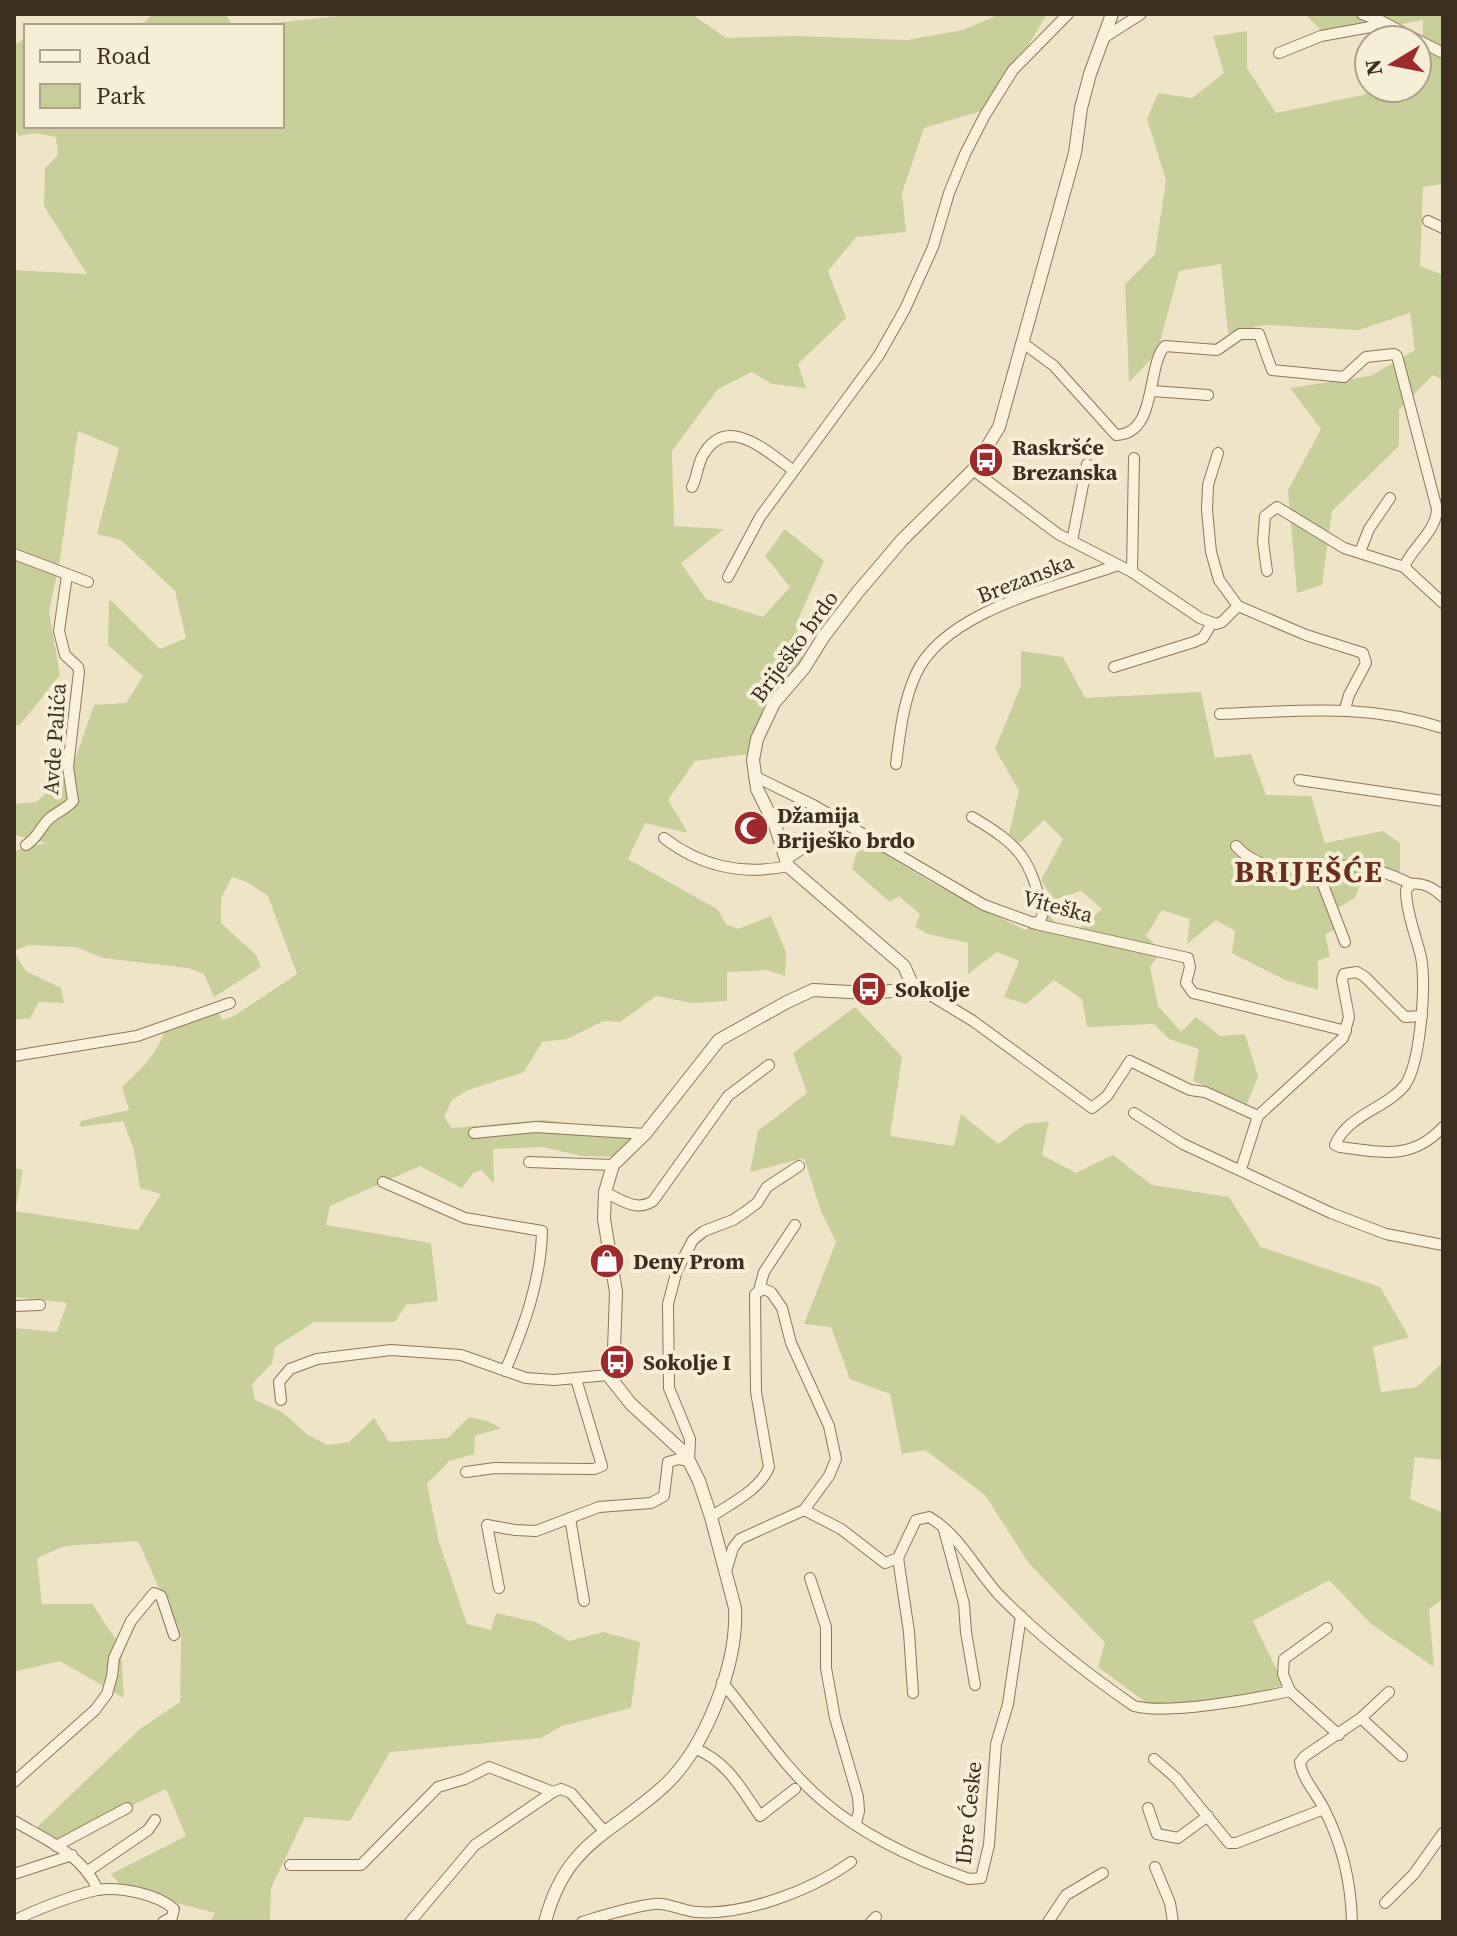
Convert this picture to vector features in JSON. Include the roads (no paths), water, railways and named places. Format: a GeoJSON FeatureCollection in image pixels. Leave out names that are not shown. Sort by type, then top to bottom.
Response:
{"type":"FeatureCollection","features":[{"type":"Feature","properties":{"kind":"street"},"geometry":{"type":"LineString","coordinates":[[728,577],[760,517],[879,355],[905,309],[933,247],[949,193],[965,154],[985,115],[1013,70],[1068,14]]}},
{"type":"Feature","properties":{"kind":"street","name":"Briješko brdo"},"geometry":{"type":"LineString","coordinates":[[786,863],[775,825],[757,789],[753,760],[757,739],[774,703],[804,668],[857,593],[902,540],[973,470],[999,427],[1075,153],[1081,108],[1090,74],[1112,14]]}},
{"type":"Feature","properties":{"kind":"street"},"geometry":{"type":"LineString","coordinates":[[1105,37],[1141,14]]}},
{"type":"Feature","properties":{"kind":"street"},"geometry":{"type":"LineString","coordinates":[[1362,14],[1387,24]]}},
{"type":"Feature","properties":{"kind":"street"},"geometry":{"type":"LineString","coordinates":[[1279,53],[1321,36],[1353,30]]}},
{"type":"Feature","properties":{"kind":"street"},"geometry":{"type":"LineString","coordinates":[[1428,221],[1443,228]]}},
{"type":"Feature","properties":{"kind":"street"},"geometry":{"type":"LineString","coordinates":[[1023,343],[1054,366],[1116,435],[1125,435],[1140,421],[1152,391],[1162,348],[1217,350],[1234,337],[1259,334],[1269,365],[1278,372],[1313,373],[1335,378],[1344,377],[1366,357],[1394,354],[1437,509],[1435,524],[1417,544],[1404,567]]}},
{"type":"Feature","properties":{"kind":"street"},"geometry":{"type":"LineString","coordinates":[[1152,391],[1208,395]]}},
{"type":"Feature","properties":{"kind":"street"},"geometry":{"type":"LineString","coordinates":[[692,487],[708,448],[721,436],[749,440],[793,470]]}},
{"type":"Feature","properties":{"kind":"street"},"geometry":{"type":"LineString","coordinates":[[1218,453],[1208,485],[1207,510],[1211,552],[1219,580],[1238,606],[1306,635],[1363,653],[1366,663],[1345,709]]}},
{"type":"Feature","properties":{"kind":"street"},"geometry":{"type":"LineString","coordinates":[[1132,572],[1134,458]]}},
{"type":"Feature","properties":{"kind":"street"},"geometry":{"type":"LineString","coordinates":[[1072,541],[1087,464]]}},
{"type":"Feature","properties":{"kind":"street","name":"Brezanska"},"geometry":{"type":"LineString","coordinates":[[973,470],[1025,512],[1132,572],[1212,623]]}},
{"type":"Feature","properties":{"kind":"street"},"geometry":{"type":"LineString","coordinates":[[1360,552],[1369,529],[1390,498]]}},
{"type":"Feature","properties":{"kind":"street"},"geometry":{"type":"LineString","coordinates":[[1267,571],[1263,527],[1265,516],[1277,507],[1344,548],[1404,567],[1443,603]]}},
{"type":"Feature","properties":{"kind":"street"},"geometry":{"type":"LineString","coordinates":[[14,554],[88,582]]}},
{"type":"Feature","properties":{"kind":"street","name":"Brezanska"},"geometry":{"type":"LineString","coordinates":[[896,764],[902,714],[916,673],[929,654],[948,636],[984,613],[1118,565]]}},
{"type":"Feature","properties":{"kind":"street","name":"Avde Palića"},"geometry":{"type":"LineString","coordinates":[[26,845],[35,840],[52,816],[73,801],[68,767],[79,672],[61,645],[59,619],[67,575]]}},
{"type":"Feature","properties":{"kind":"street"},"geometry":{"type":"LineString","coordinates":[[1114,667],[1203,638],[1212,623],[1222,622],[1238,606]]}},
{"type":"Feature","properties":{"kind":"street"},"geometry":{"type":"LineString","coordinates":[[1220,714],[1345,709],[1375,711],[1443,728]]}},
{"type":"Feature","properties":{"kind":"street","name":"Viteška"},"geometry":{"type":"LineString","coordinates":[[754,776],[815,806],[984,905],[1033,923],[1188,958],[1190,967],[1186,983],[1193,993],[1346,1031]]}},
{"type":"Feature","properties":{"kind":"street"},"geometry":{"type":"LineString","coordinates":[[1299,780],[1443,801]]}},
{"type":"Feature","properties":{"kind":"street"},"geometry":{"type":"LineString","coordinates":[[972,817],[1020,851],[1030,865],[1043,913],[1040,921],[1033,923]]}},
{"type":"Feature","properties":{"kind":"street"},"geometry":{"type":"LineString","coordinates":[[664,838],[677,848],[719,866],[757,870],[786,863],[802,849],[818,844]]}},
{"type":"Feature","properties":{"kind":"street"},"geometry":{"type":"LineString","coordinates":[[1236,846],[1254,861],[1270,866],[1374,869],[1393,874],[1411,884],[1425,885],[1443,897]]}},
{"type":"Feature","properties":{"kind":"street"},"geometry":{"type":"LineString","coordinates":[[786,863],[904,966],[912,984],[973,1021],[1092,1108],[1107,1096],[1130,1061],[1190,1090],[1205,1092],[1258,1116]]}},
{"type":"Feature","properties":{"kind":"street"},"geometry":{"type":"LineString","coordinates":[[1317,869],[1345,942]]}},
{"type":"Feature","properties":{"kind":"street"},"geometry":{"type":"LineString","coordinates":[[1411,884],[1406,895],[1421,957],[1422,1016],[1407,1082],[1394,1096],[1360,1118],[1337,1139],[1335,1145],[1398,1153],[1422,1145],[1443,1127]]}},
{"type":"Feature","properties":{"kind":"street"},"geometry":{"type":"LineString","coordinates":[[1241,1169],[1258,1116],[1336,1047],[1346,1031],[1349,1017],[1342,980],[1347,972],[1357,972],[1365,977],[1405,1017],[1422,1016]]}},
{"type":"Feature","properties":{"kind":"street"},"geometry":{"type":"LineString","coordinates":[[608,1375],[614,1350],[616,1292],[604,1219],[605,1192],[613,1165],[645,1134],[719,1040],[813,990],[868,993],[903,990],[912,984]]}},
{"type":"Feature","properties":{"kind":"street"},"geometry":{"type":"LineString","coordinates":[[14,1056],[137,1036],[230,1003]]}},
{"type":"Feature","properties":{"kind":"street"},"geometry":{"type":"LineString","coordinates":[[605,1192],[636,1207],[645,1207],[653,1201],[728,1096],[769,1065]]}},
{"type":"Feature","properties":{"kind":"street"},"geometry":{"type":"LineString","coordinates":[[1134,1113],[1183,1144],[1331,1213],[1386,1234],[1443,1245]]}},
{"type":"Feature","properties":{"kind":"street"},"geometry":{"type":"LineString","coordinates":[[474,1133],[536,1127],[645,1134]]}},
{"type":"Feature","properties":{"kind":"street"},"geometry":{"type":"LineString","coordinates":[[529,1162],[613,1165]]}},
{"type":"Feature","properties":{"kind":"street"},"geometry":{"type":"LineString","coordinates":[[689,1461],[690,1439],[669,1388],[668,1304],[677,1270],[693,1240],[704,1231],[745,1212],[757,1203],[767,1187],[799,1166]]}},
{"type":"Feature","properties":{"kind":"street"},"geometry":{"type":"LineString","coordinates":[[383,1182],[465,1218],[542,1231],[534,1288],[505,1371]]}},
{"type":"Feature","properties":{"kind":"street"},"geometry":{"type":"LineString","coordinates":[[711,1517],[751,1490],[769,1467],[756,1392],[754,1297],[764,1272],[795,1225]]}},
{"type":"Feature","properties":{"kind":"street"},"geometry":{"type":"LineString","coordinates":[[726,1571],[733,1548],[740,1539],[804,1510],[829,1476],[836,1459],[829,1426],[791,1343],[782,1308],[771,1292],[759,1290]]}},
{"type":"Feature","properties":{"kind":"street"},"geometry":{"type":"LineString","coordinates":[[14,1306],[40,1305]]}},
{"type":"Feature","properties":{"kind":"street"},"geometry":{"type":"LineString","coordinates":[[281,1400],[279,1382],[290,1369],[317,1359],[391,1350],[461,1355],[526,1378],[576,1379],[608,1375]]}},
{"type":"Feature","properties":{"kind":"street"},"geometry":{"type":"LineString","coordinates":[[545,1922],[559,1879],[578,1856],[604,1831],[663,1787],[685,1762],[713,1709],[736,1627],[735,1608],[711,1517],[689,1461],[631,1404],[608,1375]]}},
{"type":"Feature","properties":{"kind":"street"},"geometry":{"type":"LineString","coordinates":[[466,1472],[495,1468],[594,1469],[602,1466],[576,1379]]}},
{"type":"Feature","properties":{"kind":"street"},"geometry":{"type":"LineString","coordinates":[[499,1588],[487,1525],[528,1532],[599,1507],[657,1502],[666,1490],[668,1462],[679,1459],[689,1461]]}},
{"type":"Feature","properties":{"kind":"street"},"geometry":{"type":"LineString","coordinates":[[804,1510],[841,1529],[885,1563],[898,1558]]}},
{"type":"Feature","properties":{"kind":"street"},"geometry":{"type":"LineString","coordinates":[[913,1693],[909,1632],[898,1558],[916,1520],[929,1517],[942,1524],[998,1593],[1044,1638],[1134,1706],[1163,1708],[1252,1699],[1290,1691]]}},
{"type":"Feature","properties":{"kind":"street"},"geometry":{"type":"LineString","coordinates":[[570,1518],[584,1601]]}},
{"type":"Feature","properties":{"kind":"street"},"geometry":{"type":"LineString","coordinates":[[942,1524],[964,1604],[975,1685]]}},
{"type":"Feature","properties":{"kind":"street"},"geometry":{"type":"LineString","coordinates":[[810,1578],[826,1627],[826,1668],[835,1718],[858,1797],[856,1823]]}},
{"type":"Feature","properties":{"kind":"street"},"geometry":{"type":"LineString","coordinates":[[14,1782],[95,1710],[107,1694],[114,1658],[131,1621],[154,1593],[161,1596],[174,1635]]}},
{"type":"Feature","properties":{"kind":"street","name":"Ibre Ćeske"},"geometry":{"type":"LineString","coordinates":[[722,1682],[774,1749],[822,1800],[903,1853],[969,1879],[981,1878],[989,1845],[996,1744],[1008,1704],[1021,1616]]}},
{"type":"Feature","properties":{"kind":"street"},"geometry":{"type":"LineString","coordinates":[[1327,1628],[1284,1659],[1283,1674],[1290,1691],[1339,1735]]}},
{"type":"Feature","properties":{"kind":"street"},"geometry":{"type":"LineString","coordinates":[[1352,1922],[1349,1876],[1324,1809],[1302,1772],[1300,1762],[1361,1718],[1389,1692]]}},
{"type":"Feature","properties":{"kind":"street"},"geometry":{"type":"LineString","coordinates":[[1361,1718],[1402,1756]]}},
{"type":"Feature","properties":{"kind":"street"},"geometry":{"type":"LineString","coordinates":[[694,1748],[714,1757],[723,1766],[760,1816],[795,1789]]}},
{"type":"Feature","properties":{"kind":"street"},"geometry":{"type":"LineString","coordinates":[[1154,1759],[1176,1778],[1226,1841],[1232,1844],[1324,1809]]}},
{"type":"Feature","properties":{"kind":"street"},"geometry":{"type":"LineString","coordinates":[[290,1865],[361,1865],[438,1787],[473,1776],[489,1767],[553,1792]]}},
{"type":"Feature","properties":{"kind":"street"},"geometry":{"type":"LineString","coordinates":[[410,1922],[475,1845],[553,1792],[561,1789],[571,1793],[604,1831]]}},
{"type":"Feature","properties":{"kind":"street"},"geometry":{"type":"LineString","coordinates":[[56,1846],[127,1808]]}},
{"type":"Feature","properties":{"kind":"street"},"geometry":{"type":"LineString","coordinates":[[1148,1808],[1157,1834],[1178,1838],[1208,1816]]}},
{"type":"Feature","properties":{"kind":"street"},"geometry":{"type":"LineString","coordinates":[[88,1871],[148,1830],[155,1820]]}},
{"type":"Feature","properties":{"kind":"street"},"geometry":{"type":"LineString","coordinates":[[14,1821],[72,1855],[88,1871],[98,1890]]}},
{"type":"Feature","properties":{"kind":"street"},"geometry":{"type":"LineString","coordinates":[[1385,1903],[1414,1874],[1443,1833]]}},
{"type":"Feature","properties":{"kind":"street"},"geometry":{"type":"LineString","coordinates":[[14,1874],[72,1855]]}},
{"type":"Feature","properties":{"kind":"street"},"geometry":{"type":"LineString","coordinates":[[582,1922],[657,1903],[696,1912],[729,1910],[770,1901],[829,1878],[851,1862]]}},
{"type":"Feature","properties":{"kind":"street"},"geometry":{"type":"LineString","coordinates":[[1155,1867],[1170,1903],[1173,1922]]}},
{"type":"Feature","properties":{"kind":"street"},"geometry":{"type":"LineString","coordinates":[[1048,1922],[1066,1895],[1103,1873]]}},
{"type":"Feature","properties":{"kind":"street"},"geometry":{"type":"LineString","coordinates":[[14,1921],[98,1890],[127,1892],[160,1900],[174,1909],[172,1917],[163,1922]]}},
{"type":"Feature","properties":{"kind":"place","name":"Raskršće Brezanska"},"geometry":{"type":"Point","coordinates":[986,460]}},
{"type":"Feature","properties":{"kind":"place","name":"Džamija Briješko brdo"},"geometry":{"type":"Point","coordinates":[751,828]}},
{"type":"Feature","properties":{"kind":"place","name":"Sokolje"},"geometry":{"type":"Point","coordinates":[869,989]}},
{"type":"Feature","properties":{"kind":"place","name":"Deny Prom"},"geometry":{"type":"Point","coordinates":[607,1261]}},
{"type":"Feature","properties":{"kind":"place","name":"Sokolje I"},"geometry":{"type":"Point","coordinates":[617,1362]}},
{"type":"Feature","properties":{"kind":"district","name":"BRIJEŠĆE"},"geometry":{"type":"Point","coordinates":[1309,872]}}]}
